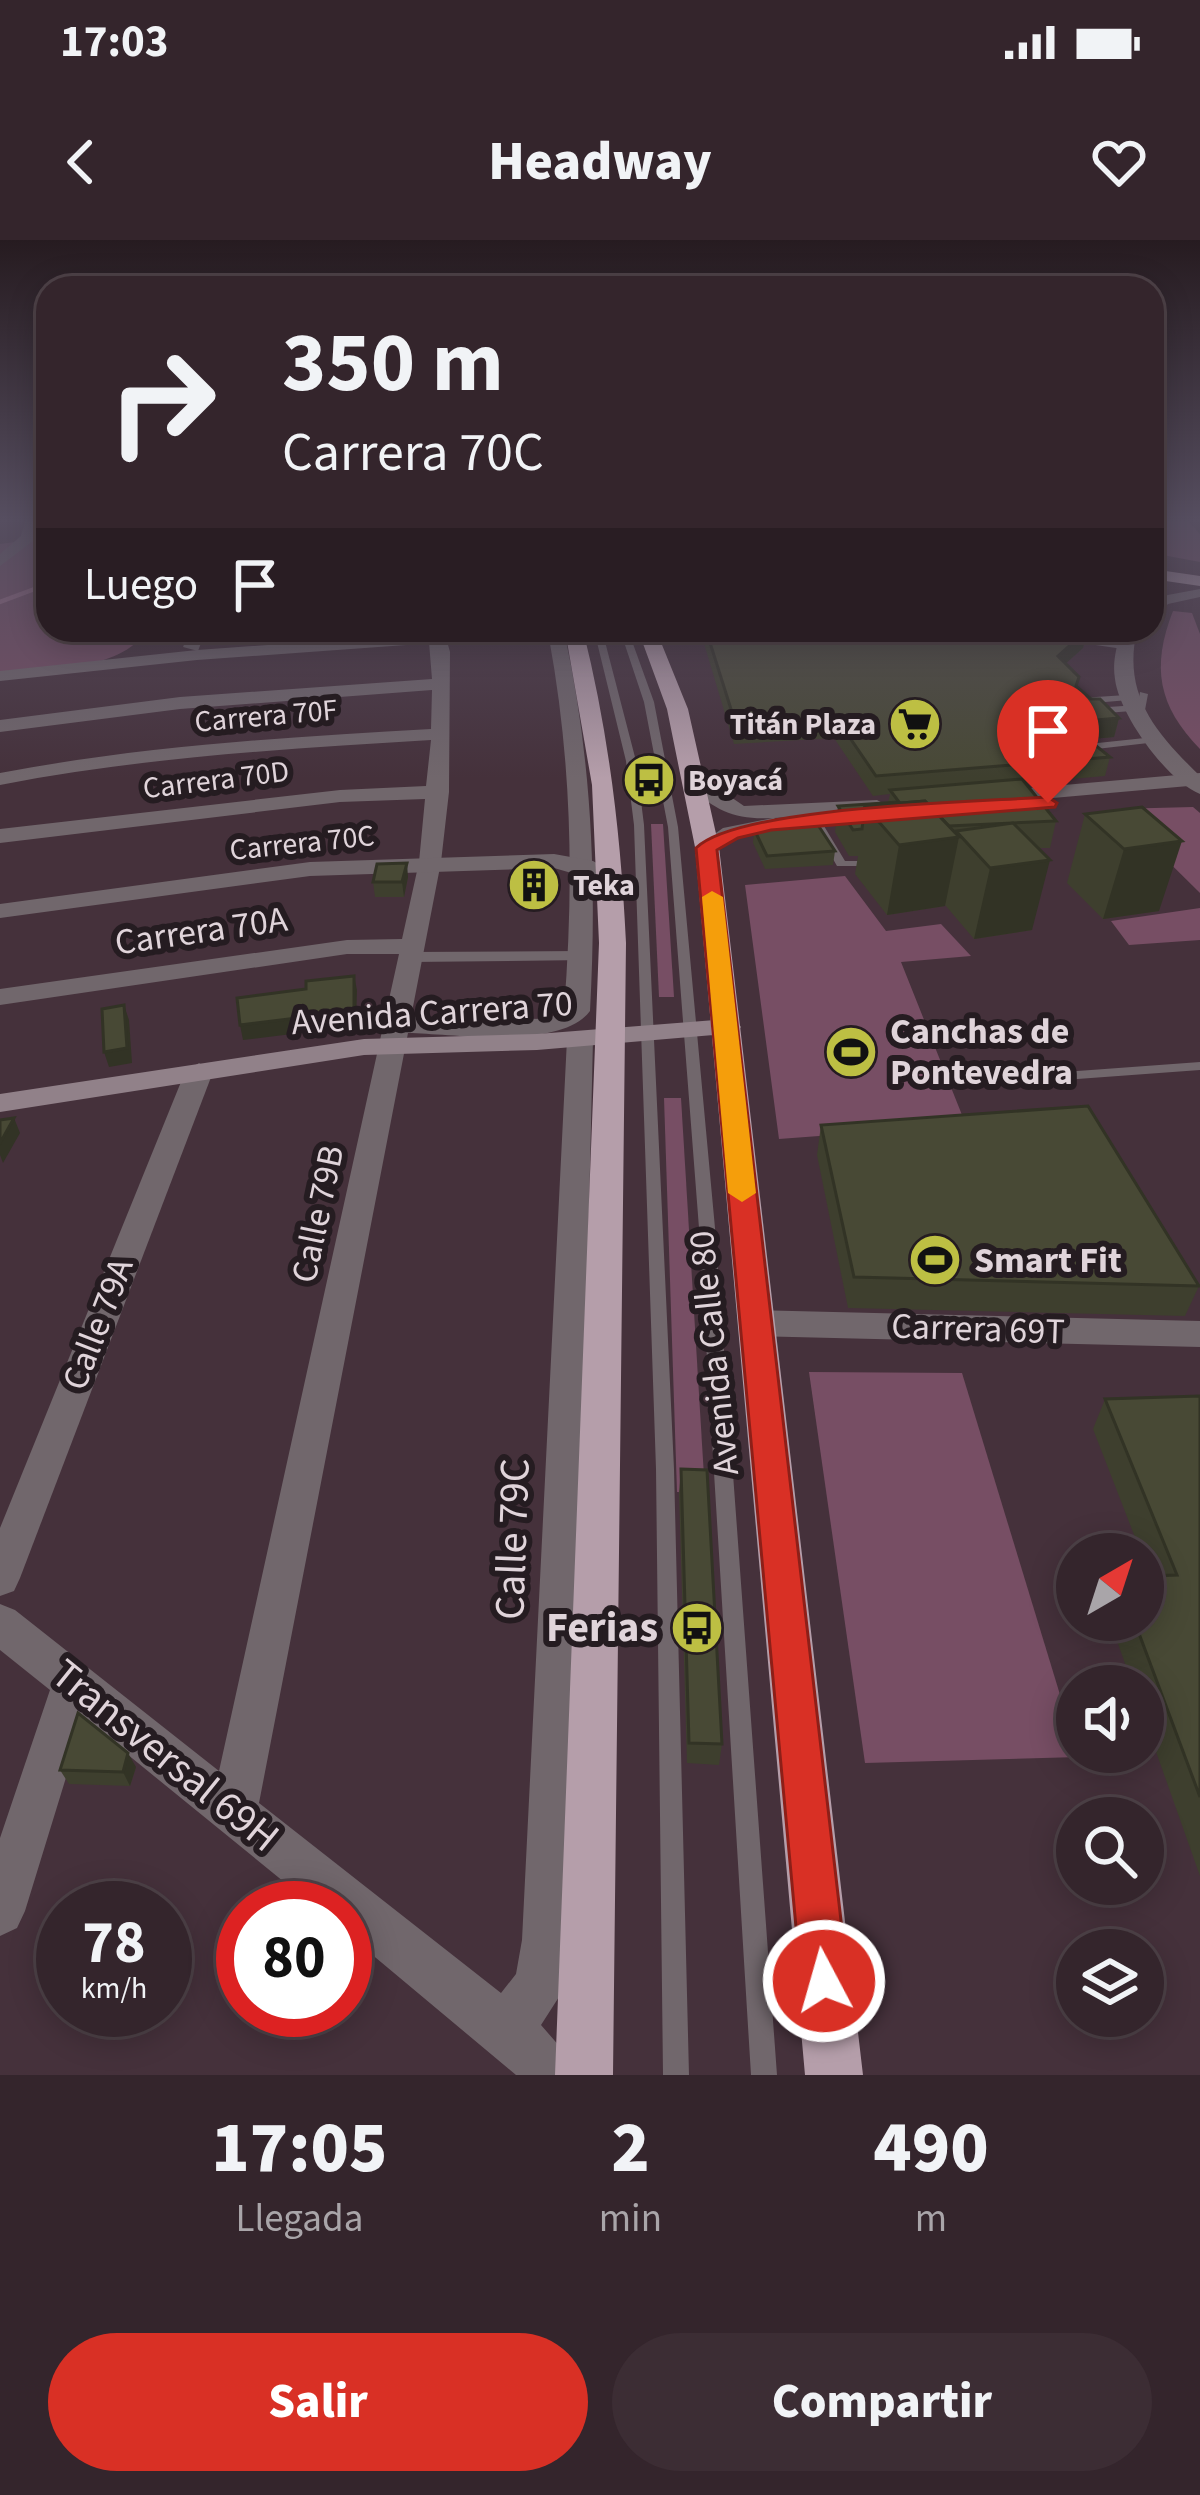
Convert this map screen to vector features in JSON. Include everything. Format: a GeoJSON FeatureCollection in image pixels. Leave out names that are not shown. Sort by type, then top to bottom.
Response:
{"type":"FeatureCollection","features":[{"type":"Feature","properties":{"kind":"highway"},"geometry":{"type":"LineString","coordinates":[[577,642],[603,755],[610,877],[600,1032],[584,2075]]}},
{"type":"Feature","properties":{"kind":"highway","name":"Avenida Calle 80"},"geometry":{"type":"LineString","coordinates":[[654,642],[696,782],[706,848],[834,2075]]}},
{"type":"Feature","properties":{"kind":"main road","name":"Avenida Carrera 70"},"geometry":{"type":"LineString","coordinates":[[0,1103],[396,1035],[728,1027]]}},
{"type":"Feature","properties":{"kind":"street"},"geometry":{"type":"LineString","coordinates":[[104,664],[150,642]]}},
{"type":"Feature","properties":{"kind":"street"},"geometry":{"type":"LineString","coordinates":[[0,676],[104,664],[196,644],[244,642]]}},
{"type":"Feature","properties":{"kind":"street","name":"Calle 79B"},"geometry":{"type":"LineString","coordinates":[[234,1811],[430,862],[439,792],[438,642]]}},
{"type":"Feature","properties":{"kind":"street","name":"Calle 79C"},"geometry":{"type":"LineString","coordinates":[[504,2029],[534,1996],[545,1972],[600,1032],[577,1011],[585,866],[576,729],[558,642]]}},
{"type":"Feature","properties":{"kind":"street"},"geometry":{"type":"LineString","coordinates":[[1126,642],[1133,701],[1154,740],[1198,781]]}},
{"type":"Feature","properties":{"kind":"street"},"geometry":{"type":"LineString","coordinates":[[1133,701],[1142,642]]}},
{"type":"Feature","properties":{"kind":"street"},"geometry":{"type":"LineString","coordinates":[[0,726],[100,711],[440,684]]}},
{"type":"Feature","properties":{"kind":"street"},"geometry":{"type":"LineString","coordinates":[[1133,701],[1157,720],[1198,781]]}},
{"type":"Feature","properties":{"kind":"street","name":"Carrera 70F"},"geometry":{"type":"LineString","coordinates":[[0,779],[95,763],[281,743],[441,734]]}},
{"type":"Feature","properties":{"kind":"street"},"geometry":{"type":"LineString","coordinates":[[981,803],[1198,781]]}},
{"type":"Feature","properties":{"kind":"street"},"geometry":{"type":"LineString","coordinates":[[696,782],[717,801],[741,813],[903,809],[746,829],[706,848]]}},
{"type":"Feature","properties":{"kind":"street","name":"Carrera 70D"},"geometry":{"type":"LineString","coordinates":[[0,836],[340,796],[439,792]]}},
{"type":"Feature","properties":{"kind":"street","name":"Carrera 70C"},"geometry":{"type":"LineString","coordinates":[[0,911],[310,869],[430,862],[554,861],[585,866],[610,877]]}},
{"type":"Feature","properties":{"kind":"street","name":"Carrera 70A"},"geometry":{"type":"LineString","coordinates":[[0,997],[347,947],[581,956]]}},
{"type":"Feature","properties":{"kind":"street","name":"Calle 79A"},"geometry":{"type":"LineString","coordinates":[[0,1578],[200,1072]]}},
{"type":"Feature","properties":{"kind":"street","name":"Carrera 69T"},"geometry":{"type":"LineString","coordinates":[[755,1323],[1200,1334]]}},
{"type":"Feature","properties":{"kind":"street","name":"Transversal 69H"},"geometry":{"type":"LineString","coordinates":[[0,1624],[528,2048],[549,2075]]}},
{"type":"Feature","properties":{"kind":"street"},"geometry":{"type":"LineString","coordinates":[[0,1911],[74,1682]]}},
{"type":"Feature","properties":{"kind":"lane"},"geometry":{"type":"LineString","coordinates":[[601,642],[619,703],[636,804],[600,1032],[664,1469],[676,2075]]}},
{"type":"Feature","properties":{"kind":"lane"},"geometry":{"type":"LineString","coordinates":[[629,642],[664,763],[707,1228],[764,2075]]}},
{"type":"Feature","properties":{"kind":"lane"},"geometry":{"type":"LineString","coordinates":[[1079,701],[1133,701]]}},
{"type":"Feature","properties":{"kind":"lane"},"geometry":{"type":"LineString","coordinates":[[1089,712],[1133,701]]}},
{"type":"Feature","properties":{"kind":"lane"},"geometry":{"type":"LineString","coordinates":[[1078,748],[1154,740]]}},
{"type":"Feature","properties":{"kind":"lane"},"geometry":{"type":"LineString","coordinates":[[816,821],[841,864],[894,862]]}},
{"type":"Feature","properties":{"kind":"lane"},"geometry":{"type":"LineString","coordinates":[[995,1081],[1200,1066]]}},
{"type":"Feature","properties":{"kind":"shaded area"},"geometry":{"type":"Polygon","coordinates":[[[0,607],[36,607],[36,642],[137,642],[101,661],[0,673],[0,607]]]}},
{"type":"Feature","properties":{"kind":"shaded area"},"geometry":{"type":"Polygon","coordinates":[[[1173,611],[1192,613],[1200,634],[1200,749],[1175,717],[1162,685],[1166,631],[1173,611]]]}},
{"type":"Feature","properties":{"kind":"shaded area"},"geometry":{"type":"Polygon","coordinates":[[[1193,807],[1200,813],[1200,893],[1115,809],[1193,807]]]}},
{"type":"Feature","properties":{"kind":"shaded area"},"geometry":{"type":"Polygon","coordinates":[[[651,824],[663,824],[674,997],[659,997],[651,824]]]}},
{"type":"Feature","properties":{"kind":"shaded area","name":"Canchas de Pontevedra"},"geometry":{"type":"Polygon","coordinates":[[[845,876],[886,931],[941,924],[971,956],[901,962],[966,1125],[779,1139],[745,885],[845,876]]]}},
{"type":"Feature","properties":{"kind":"shaded area"},"geometry":{"type":"Polygon","coordinates":[[[1200,908],[1200,940],[1129,945],[1111,921],[1200,908]]]}},
{"type":"Feature","properties":{"kind":"shaded area"},"geometry":{"type":"Polygon","coordinates":[[[664,1098],[681,1098],[705,1493],[677,1492],[664,1098]]]}},
{"type":"Feature","properties":{"kind":"shaded area"},"geometry":{"type":"Polygon","coordinates":[[[809,1372],[962,1373],[1056,1682],[1056,1758],[865,1763],[809,1372]]]}},
{"type":"Feature","properties":{"kind":"building","name":"Titán Plaza"},"geometry":{"type":"Polygon","coordinates":[[[710,642],[1074,642],[1058,656],[1079,677],[1076,686],[1091,699],[1100,699],[1119,718],[1075,722],[1074,728],[1110,757],[876,776],[837,719],[736,725],[710,642]]]}},
{"type":"Feature","properties":{"kind":"building"},"geometry":{"type":"Polygon","coordinates":[[[1022,779],[1056,821],[949,826],[925,801],[865,806],[862,829],[853,830],[838,806],[899,802],[890,790],[1022,779]]]}},
{"type":"Feature","properties":{"kind":"building"},"geometry":{"type":"Polygon","coordinates":[[[925,801],[959,837],[899,845],[865,806],[925,801]]]}},
{"type":"Feature","properties":{"kind":"building"},"geometry":{"type":"Polygon","coordinates":[[[1142,807],[1182,841],[1124,849],[1085,814],[1142,807]]]}},
{"type":"Feature","properties":{"kind":"building"},"geometry":{"type":"Polygon","coordinates":[[[1013,823],[1050,860],[990,868],[956,831],[1013,823]]]}},
{"type":"Feature","properties":{"kind":"building"},"geometry":{"type":"Polygon","coordinates":[[[818,825],[835,851],[767,856],[754,829],[818,825]]]}},
{"type":"Feature","properties":{"kind":"building"},"geometry":{"type":"Polygon","coordinates":[[[407,863],[402,882],[373,882],[377,864],[407,863]]]}},
{"type":"Feature","properties":{"kind":"building"},"geometry":{"type":"Polygon","coordinates":[[[354,976],[354,1011],[240,1025],[237,998],[306,989],[306,981],[354,976]]]}},
{"type":"Feature","properties":{"kind":"building"},"geometry":{"type":"Polygon","coordinates":[[[124,1005],[127,1048],[104,1052],[102,1009],[124,1005]]]}},
{"type":"Feature","properties":{"kind":"building"},"geometry":{"type":"Polygon","coordinates":[[[1088,1106],[1199,1286],[854,1277],[821,1125],[1088,1106]]]}},
{"type":"Feature","properties":{"kind":"building"},"geometry":{"type":"Polygon","coordinates":[[[14,1118],[0,1143],[0,1120],[14,1118]]]}},
{"type":"Feature","properties":{"kind":"building"},"geometry":{"type":"Polygon","coordinates":[[[1200,1396],[1200,1797],[1164,1700],[1164,1665],[1151,1665],[1142,1641],[1164,1641],[1164,1575],[1177,1575],[1164,1533],[1160,1533],[1105,1399],[1200,1396]]]}},
{"type":"Feature","properties":{"kind":"building","name":"Ferias"},"geometry":{"type":"Polygon","coordinates":[[[681,1469],[707,1470],[722,1744],[689,1743],[681,1469]]]}},
{"type":"Feature","properties":{"kind":"building"},"geometry":{"type":"Polygon","coordinates":[[[78,1713],[128,1753],[123,1772],[60,1770],[78,1713]]]}},
{"type":"Feature","properties":{"kind":"slow traffic"},"geometry":{"type":"LineString","coordinates":[[712,897],[732,1058],[742,1193]]}},
{"type":"Feature","properties":{"kind":"place","name":"Titán Plaza"},"geometry":{"type":"Point","coordinates":[915,724]}},
{"type":"Feature","properties":{"kind":"place","name":"Boyacá"},"geometry":{"type":"Point","coordinates":[649,780]}},
{"type":"Feature","properties":{"kind":"place","name":"Teka"},"geometry":{"type":"Point","coordinates":[534,885]}},
{"type":"Feature","properties":{"kind":"place","name":"Canchas de Pontevedra"},"geometry":{"type":"Point","coordinates":[851,1052]}},
{"type":"Feature","properties":{"kind":"place","name":"Smart Fit"},"geometry":{"type":"Point","coordinates":[935,1260]}},
{"type":"Feature","properties":{"kind":"place","name":"Ferias"},"geometry":{"type":"Point","coordinates":[697,1628]}},
{"type":"Feature","properties":{"kind":"route"},"geometry":{"type":"LineString","coordinates":[[824,1981],[736,1135],[732,1058],[706,848],[731,833],[771,824],[1048,803]]}}]}
